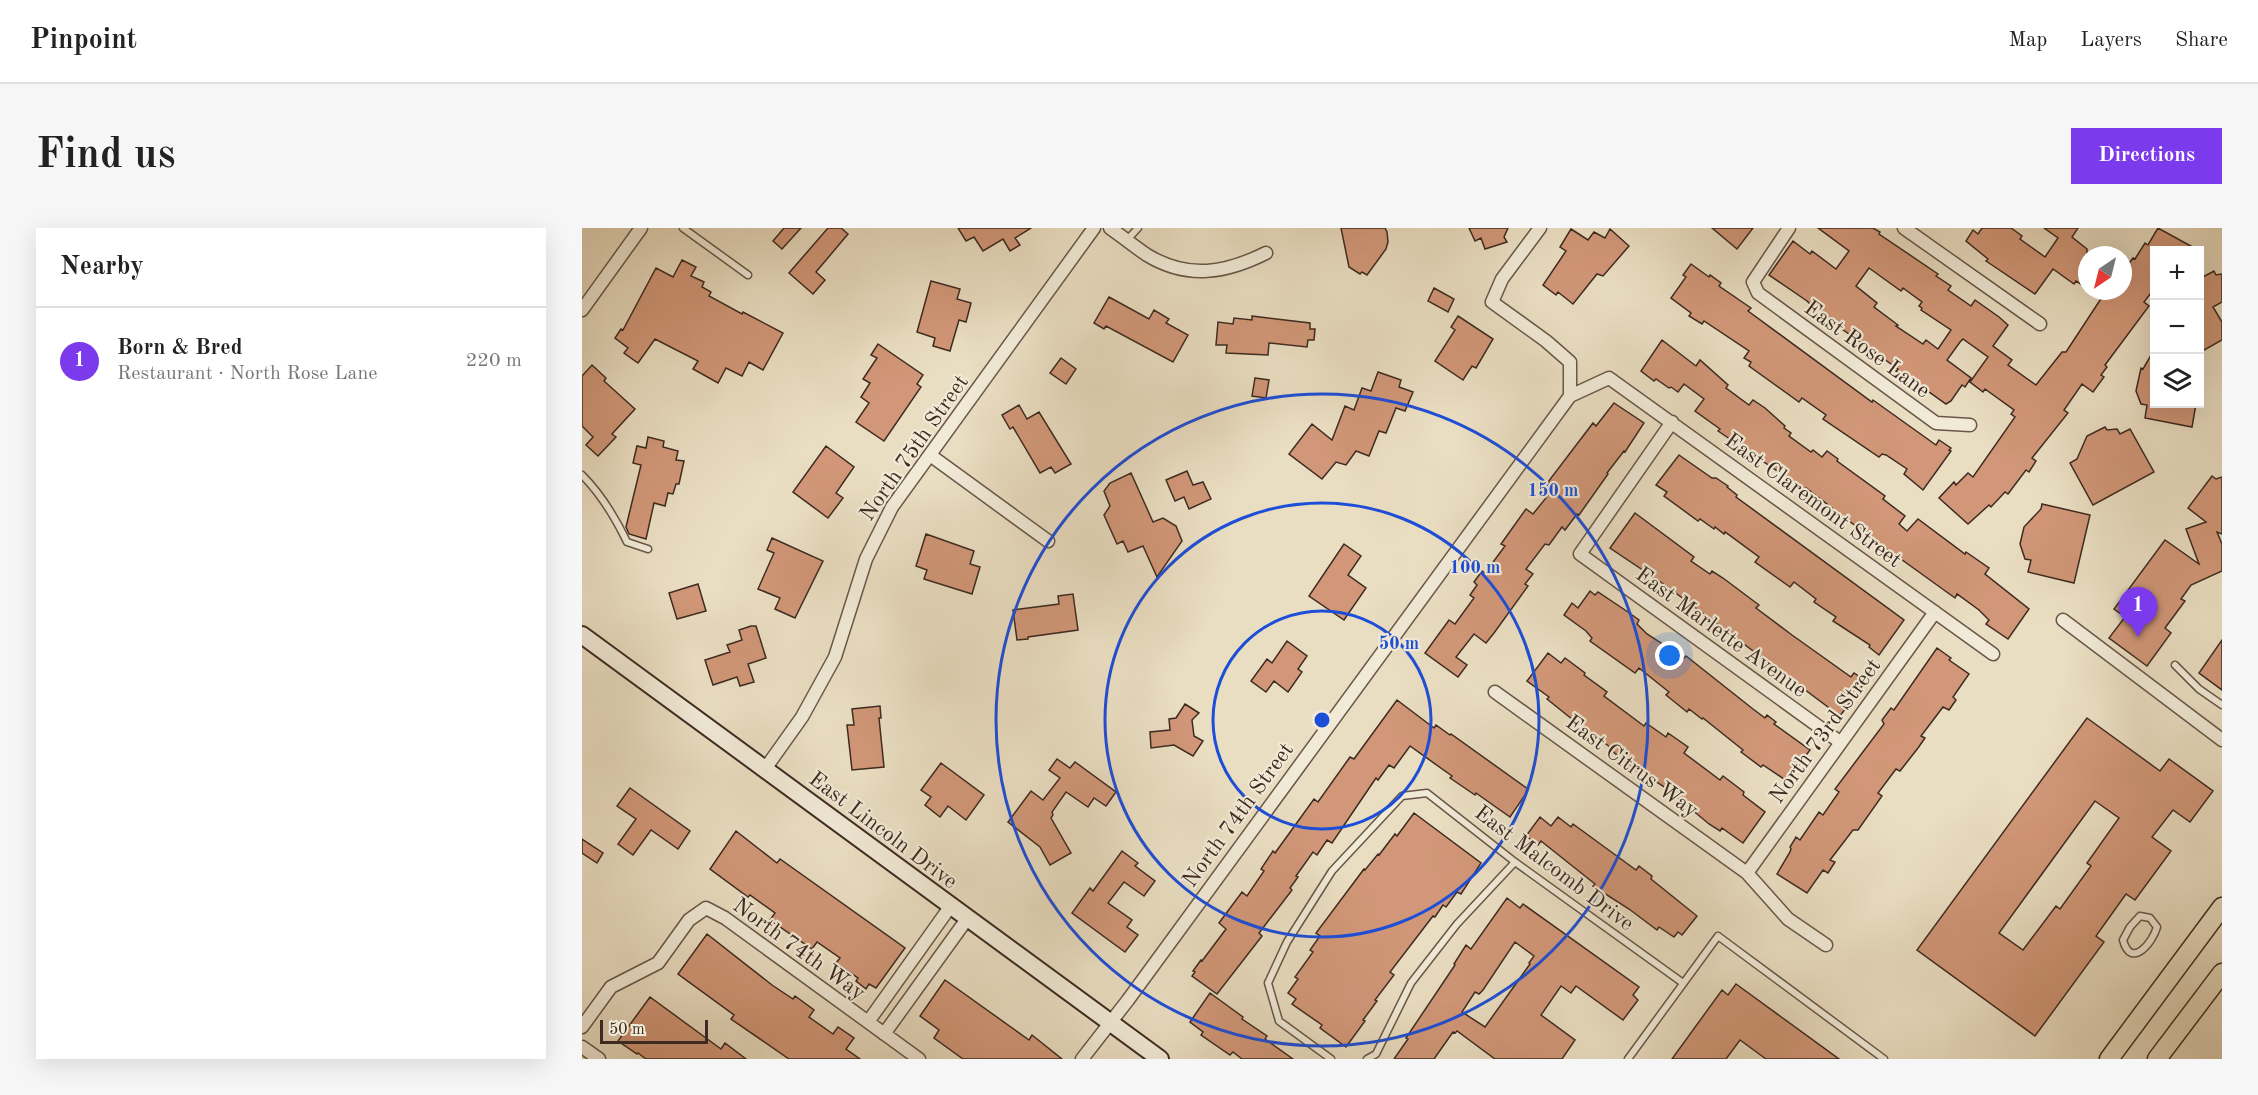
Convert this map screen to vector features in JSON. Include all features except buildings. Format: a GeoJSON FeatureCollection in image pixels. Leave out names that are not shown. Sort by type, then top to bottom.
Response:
{"type":"FeatureCollection","features":[{"type":"Feature","properties":{"kind":"main road","name":"East Lincoln Drive"},"geometry":{"type":"LineString","coordinates":[[582,635],[1160,1059]]}},
{"type":"Feature","properties":{"kind":"main road"},"geometry":{"type":"LineString","coordinates":[[2109,1059],[2222,908]]}},
{"type":"Feature","properties":{"kind":"main road"},"geometry":{"type":"LineString","coordinates":[[2157,1059],[2222,973]]}},
{"type":"Feature","properties":{"kind":"street"},"geometry":{"type":"LineString","coordinates":[[582,310],[641,228]]}},
{"type":"Feature","properties":{"kind":"street","name":"North 75th Street"},"geometry":{"type":"LineString","coordinates":[[765,769],[802,717],[835,657],[866,559],[892,507],[1094,228]]}},
{"type":"Feature","properties":{"kind":"street"},"geometry":{"type":"LineString","coordinates":[[1110,228],[1148,256],[1194,271],[1213,272],[1242,265],[1266,253]]}},
{"type":"Feature","properties":{"kind":"street"},"geometry":{"type":"LineString","coordinates":[[1540,228],[1502,279],[1492,302],[1546,341],[1570,362],[1570,396]]}},
{"type":"Feature","properties":{"kind":"street","name":"East Rose Lane"},"geometry":{"type":"LineString","coordinates":[[1789,228],[1753,282],[1758,293],[1936,423],[1970,425]]}},
{"type":"Feature","properties":{"kind":"street"},"geometry":{"type":"LineString","coordinates":[[1907,229],[2040,324]]}},
{"type":"Feature","properties":{"kind":"street","name":"North 74th Street"},"geometry":{"type":"LineString","coordinates":[[1082,1059],[1142,981],[1570,396],[1610,378]]}},
{"type":"Feature","properties":{"kind":"street","name":"East Claremont Street"},"geometry":{"type":"LineString","coordinates":[[1610,378],[1993,654]]}},
{"type":"Feature","properties":{"kind":"street","name":"East Marlette Avenue"},"geometry":{"type":"LineString","coordinates":[[1672,422],[1580,554],[1840,742]]}},
{"type":"Feature","properties":{"kind":"street"},"geometry":{"type":"LineString","coordinates":[[930,455],[1047,541]]}},
{"type":"Feature","properties":{"kind":"street","name":"North 73rd Street"},"geometry":{"type":"LineString","coordinates":[[1747,873],[1935,612]]}},
{"type":"Feature","properties":{"kind":"street"},"geometry":{"type":"LineString","coordinates":[[2063,620],[2222,740]]}},
{"type":"Feature","properties":{"kind":"street","name":"East Citrus Way"},"geometry":{"type":"LineString","coordinates":[[1495,692],[1747,873],[1788,919],[1826,945]]}},
{"type":"Feature","properties":{"kind":"street","name":"North 74th Way"},"geometry":{"type":"LineString","coordinates":[[582,1027],[611,987],[658,963],[689,920],[706,908],[725,918],[868,1022],[950,907]]}},
{"type":"Feature","properties":{"kind":"street"},"geometry":{"type":"LineString","coordinates":[[884,1034],[967,919]]}},
{"type":"Feature","properties":{"kind":"street"},"geometry":{"type":"LineString","coordinates":[[868,1022],[919,1059]]}},
{"type":"Feature","properties":{"kind":"street"},"geometry":{"type":"LineString","coordinates":[[582,1047],[599,1059]]}},
{"type":"Feature","properties":{"kind":"lane"},"geometry":{"type":"LineString","coordinates":[[683,228],[748,275]]}},
{"type":"Feature","properties":{"kind":"lane"},"geometry":{"type":"LineString","coordinates":[[1127,240],[1138,228]]}},
{"type":"Feature","properties":{"kind":"lane"},"geometry":{"type":"LineString","coordinates":[[582,475],[598,492],[614,515],[627,542],[648,549]]}},
{"type":"Feature","properties":{"kind":"lane"},"geometry":{"type":"LineString","coordinates":[[2175,665],[2199,689],[2222,705]]}},
{"type":"Feature","properties":{"kind":"lane","name":"East Malcomb Drive"},"geometry":{"type":"LineString","coordinates":[[1331,1059],[1279,1022],[1268,983],[1287,942],[1332,871],[1402,795],[1427,793],[1515,862],[1683,983]]}},
{"type":"Feature","properties":{"kind":"lane"},"geometry":{"type":"LineString","coordinates":[[1367,1059],[1376,1054],[1411,983],[1457,924],[1515,862]]}},
{"type":"Feature","properties":{"kind":"lane"},"geometry":{"type":"LineString","coordinates":[[2140,916],[2150,918],[2157,927],[2150,943],[2138,953],[2128,950],[2123,940],[2135,920],[2140,916]]}},
{"type":"Feature","properties":{"kind":"lane"},"geometry":{"type":"LineString","coordinates":[[1628,1059],[1718,936],[1884,1059]]}},
{"type":"Feature","properties":{"kind":"place","name":"Born & Bred"},"geometry":{"type":"Point","coordinates":[2138,637]}}]}
